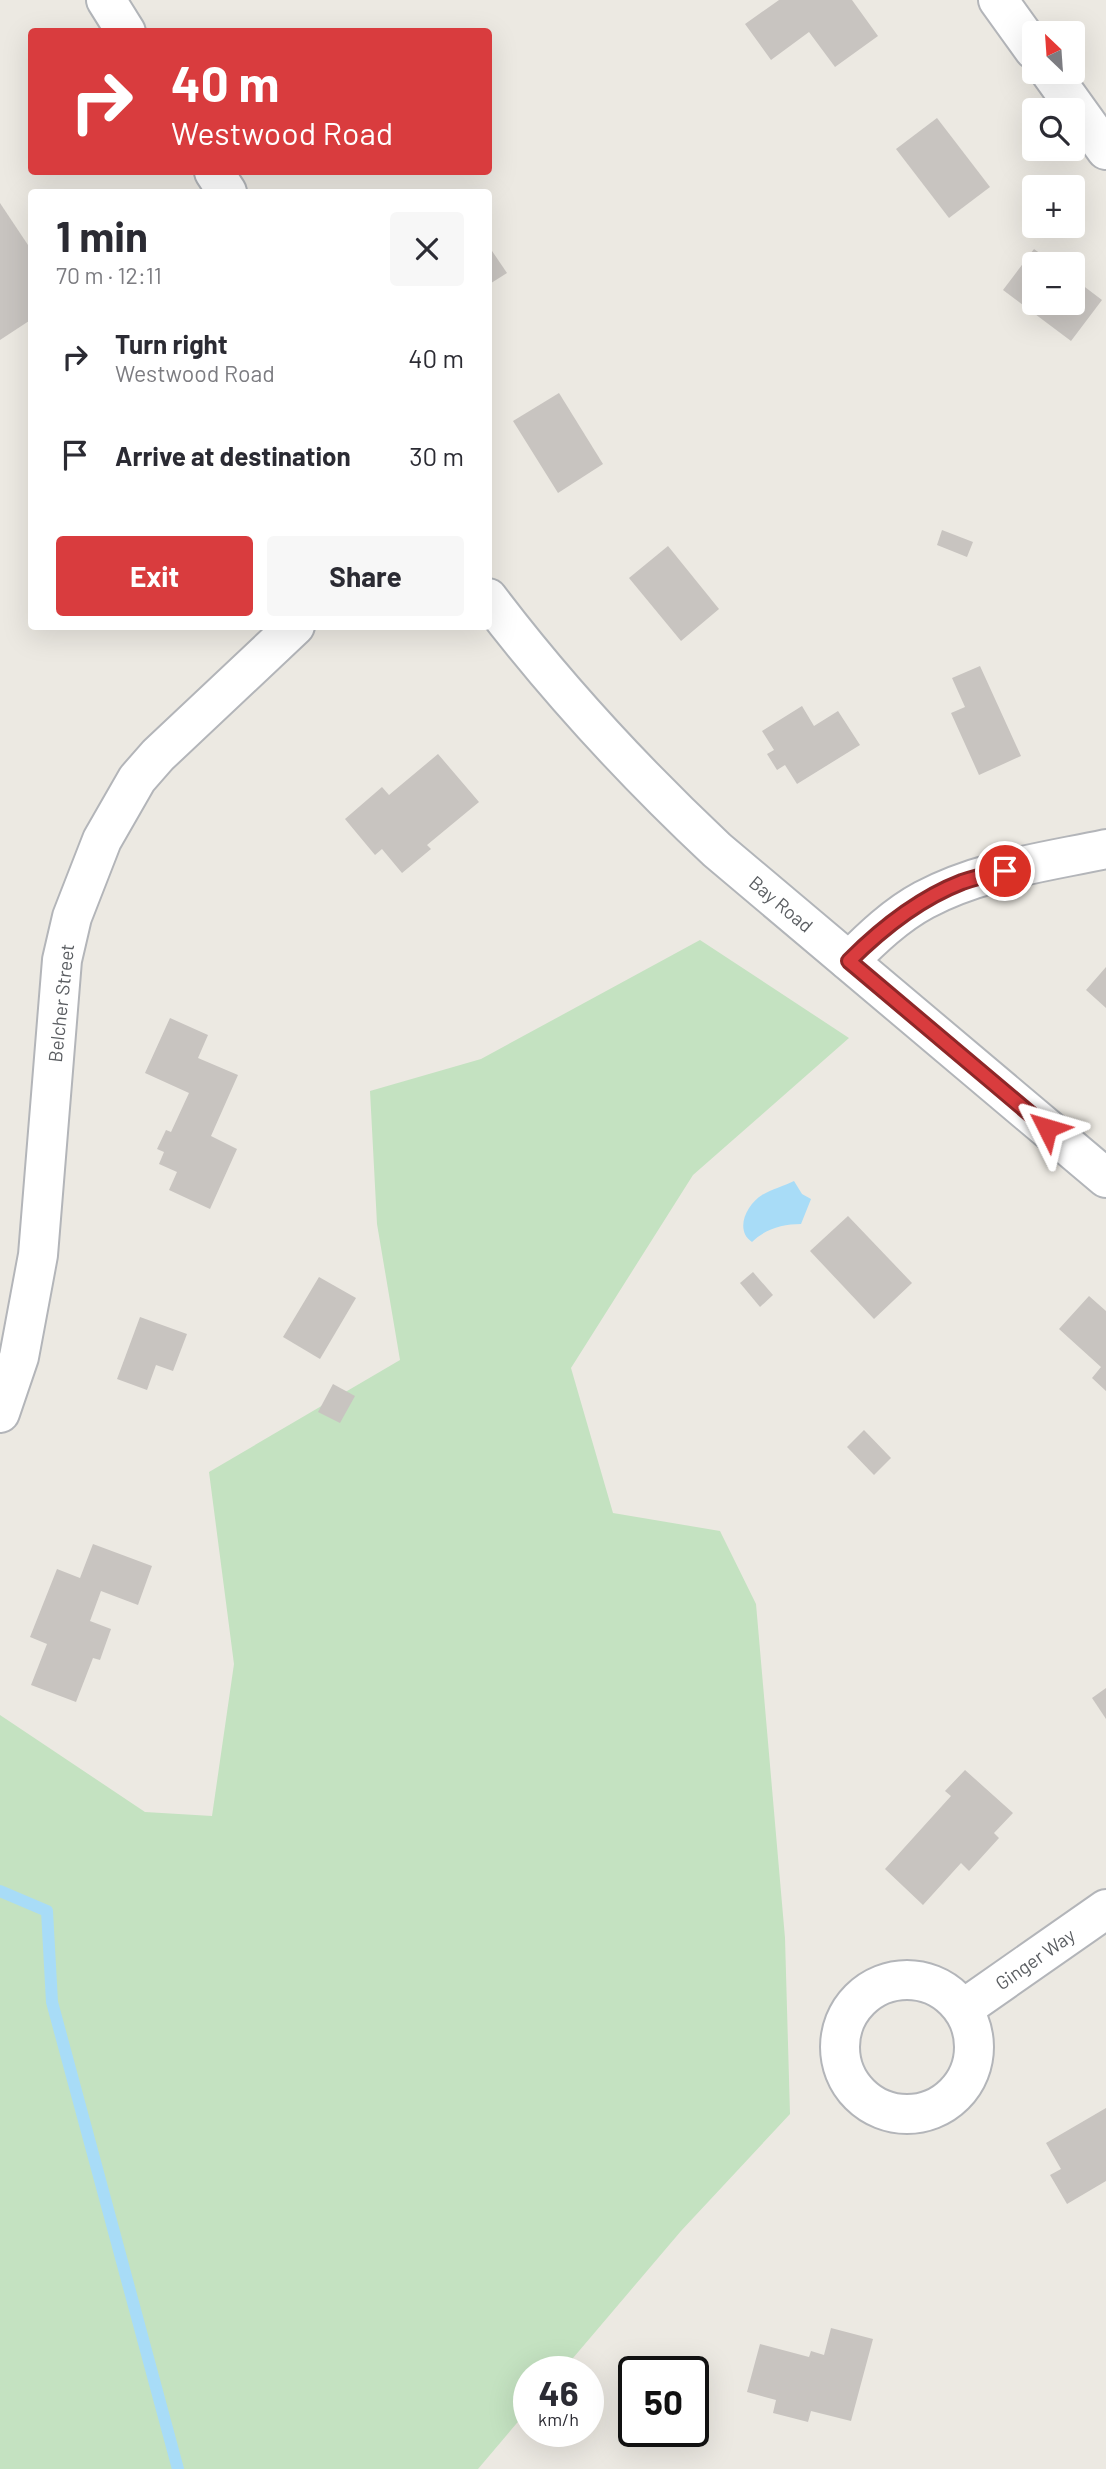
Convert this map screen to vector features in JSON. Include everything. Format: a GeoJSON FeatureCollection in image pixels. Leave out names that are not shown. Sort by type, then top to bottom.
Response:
{"type":"FeatureCollection","features":[{"type":"Feature","properties":{"kind":"street"},"geometry":{"type":"LineString","coordinates":[[106,0],[124,28]]}},
{"type":"Feature","properties":{"kind":"street"},"geometry":{"type":"LineString","coordinates":[[998,0],[1022,33]]}},
{"type":"Feature","properties":{"kind":"street"},"geometry":{"type":"LineString","coordinates":[[1059,84],[1106,150]]}},
{"type":"Feature","properties":{"kind":"street","name":"Bay Road"},"geometry":{"type":"LineString","coordinates":[[492,603],[565,695],[659,796],[717,850],[1106,1178]]}},
{"type":"Feature","properties":{"kind":"street","name":"Belcher Street"},"geometry":{"type":"LineString","coordinates":[[0,1413],[19,1357],[38,1255],[62,960],[72,917],[102,840],[137,779],[158,755],[291,630]]}},
{"type":"Feature","properties":{"kind":"street"},"geometry":{"type":"LineString","coordinates":[[849,961],[882,929],[923,900],[963,882],[1106,849]]}},
{"type":"Feature","properties":{"kind":"street","name":"Ginger Way"},"geometry":{"type":"LineString","coordinates":[[963,2009],[1106,1909]]}},
{"type":"Feature","properties":{"kind":"green space"},"geometry":{"type":"Polygon","coordinates":[[[700,940],[849,1038],[693,1175],[571,1368],[613,1513],[720,1531],[756,1604],[785,1938],[790,2114],[681,2231],[575,2356],[513,2356],[513,2428],[478,2469],[0,2469],[0,1715],[145,1812],[212,1816],[234,1664],[209,1472],[400,1360],[377,1224],[370,1091],[481,1059],[700,940]]]}},
{"type":"Feature","properties":{"kind":"water"},"geometry":{"type":"Polygon","coordinates":[[[794,1181],[802,1194],[811,1199],[801,1224],[775,1228],[752,1242],[744,1231],[747,1211],[762,1195],[794,1181]]]}},
{"type":"Feature","properties":{"kind":"building"},"geometry":{"type":"Polygon","coordinates":[[[779,0],[852,0],[878,36],[835,67],[809,32],[771,60],[745,24],[779,0]]]}},
{"type":"Feature","properties":{"kind":"building"},"geometry":{"type":"Polygon","coordinates":[[[937,118],[990,187],[949,218],[896,149],[937,118]]]}},
{"type":"Feature","properties":{"kind":"building"},"geometry":{"type":"Polygon","coordinates":[[[0,203],[28,245],[28,322],[0,340],[0,203]]]}},
{"type":"Feature","properties":{"kind":"building"},"geometry":{"type":"Polygon","coordinates":[[[492,251],[507,273],[492,282],[492,251]]]}},
{"type":"Feature","properties":{"kind":"building"},"geometry":{"type":"Polygon","coordinates":[[[1022,265],[1022,304],[1003,290],[1022,265]]]}},
{"type":"Feature","properties":{"kind":"building"},"geometry":{"type":"Polygon","coordinates":[[[1085,287],[1102,300],[1071,341],[1036,315],[1085,315],[1085,287]]]}},
{"type":"Feature","properties":{"kind":"building"},"geometry":{"type":"Polygon","coordinates":[[[559,393],[603,464],[558,493],[513,421],[559,393]]]}},
{"type":"Feature","properties":{"kind":"building"},"geometry":{"type":"Polygon","coordinates":[[[942,530],[973,542],[967,557],[937,545],[942,530]]]}},
{"type":"Feature","properties":{"kind":"building"},"geometry":{"type":"Polygon","coordinates":[[[668,546],[719,609],[681,641],[629,578],[668,546]]]}},
{"type":"Feature","properties":{"kind":"building"},"geometry":{"type":"Polygon","coordinates":[[[980,666],[1021,756],[979,775],[951,713],[965,707],[952,678],[980,666]]]}},
{"type":"Feature","properties":{"kind":"building"},"geometry":{"type":"Polygon","coordinates":[[[802,706],[814,726],[838,711],[860,745],[797,784],[785,765],[777,770],[767,754],[774,750],[762,731],[802,706]]]}},
{"type":"Feature","properties":{"kind":"building"},"geometry":{"type":"Polygon","coordinates":[[[438,754],[479,802],[427,845],[431,849],[402,873],[382,849],[375,855],[345,819],[382,787],[389,795],[438,754]]]}},
{"type":"Feature","properties":{"kind":"building"},"geometry":{"type":"Polygon","coordinates":[[[1106,967],[1106,1008],[1086,990],[1106,967]]]}},
{"type":"Feature","properties":{"kind":"building"},"geometry":{"type":"Polygon","coordinates":[[[170,1018],[208,1035],[198,1058],[238,1075],[211,1136],[237,1149],[210,1209],[169,1190],[177,1172],[159,1164],[164,1152],[157,1149],[166,1130],[171,1132],[189,1093],[145,1073],[170,1018]]]}},
{"type":"Feature","properties":{"kind":"building"},"geometry":{"type":"Polygon","coordinates":[[[848,1216],[912,1283],[874,1319],[810,1251],[848,1216]]]}},
{"type":"Feature","properties":{"kind":"building"},"geometry":{"type":"Polygon","coordinates":[[[753,1272],[773,1295],[760,1307],[740,1283],[753,1272]]]}},
{"type":"Feature","properties":{"kind":"building"},"geometry":{"type":"Polygon","coordinates":[[[319,1277],[356,1298],[320,1359],[283,1337],[319,1277]]]}},
{"type":"Feature","properties":{"kind":"building"},"geometry":{"type":"Polygon","coordinates":[[[1089,1296],[1106,1311],[1106,1391],[1092,1378],[1101,1367],[1059,1329],[1089,1296]]]}},
{"type":"Feature","properties":{"kind":"building"},"geometry":{"type":"Polygon","coordinates":[[[140,1317],[187,1334],[173,1371],[156,1365],[147,1390],[117,1379],[140,1317]]]}},
{"type":"Feature","properties":{"kind":"building"},"geometry":{"type":"Polygon","coordinates":[[[333,1384],[355,1396],[340,1423],[318,1412],[333,1384]]]}},
{"type":"Feature","properties":{"kind":"building"},"geometry":{"type":"Polygon","coordinates":[[[864,1430],[891,1458],[874,1475],[847,1447],[864,1430]]]}},
{"type":"Feature","properties":{"kind":"building"},"geometry":{"type":"Polygon","coordinates":[[[93,1544],[152,1566],[138,1605],[101,1591],[90,1621],[111,1629],[100,1660],[93,1658],[76,1702],[31,1685],[47,1644],[30,1637],[57,1569],[80,1578],[93,1544]]]}},
{"type":"Feature","properties":{"kind":"building"},"geometry":{"type":"Polygon","coordinates":[[[1106,1688],[1106,1719],[1092,1698],[1106,1688]]]}},
{"type":"Feature","properties":{"kind":"building"},"geometry":{"type":"Polygon","coordinates":[[[965,1770],[1013,1813],[994,1833],[999,1838],[969,1871],[961,1863],[923,1905],[885,1869],[951,1796],[945,1791],[965,1770]]]}},
{"type":"Feature","properties":{"kind":"building"},"geometry":{"type":"Polygon","coordinates":[[[1106,2108],[1106,2181],[1067,2204],[1050,2175],[1061,2169],[1046,2143],[1106,2108]]]}},
{"type":"Feature","properties":{"kind":"building"},"geometry":{"type":"Polygon","coordinates":[[[831,2328],[873,2339],[851,2421],[811,2411],[808,2422],[773,2413],[776,2400],[747,2392],[760,2344],[809,2357],[811,2351],[824,2355],[831,2328]]]}},
{"type":"Feature","properties":{"kind":"waterway"},"geometry":{"type":"LineString","coordinates":[[0,1891],[47,1911],[52,2002],[178,2469]]}},
{"type":"Feature","properties":{"kind":"route"},"geometry":{"type":"LineString","coordinates":[[1005,871],[963,882],[923,900],[882,929],[849,961],[1047,1128]]}}]}
